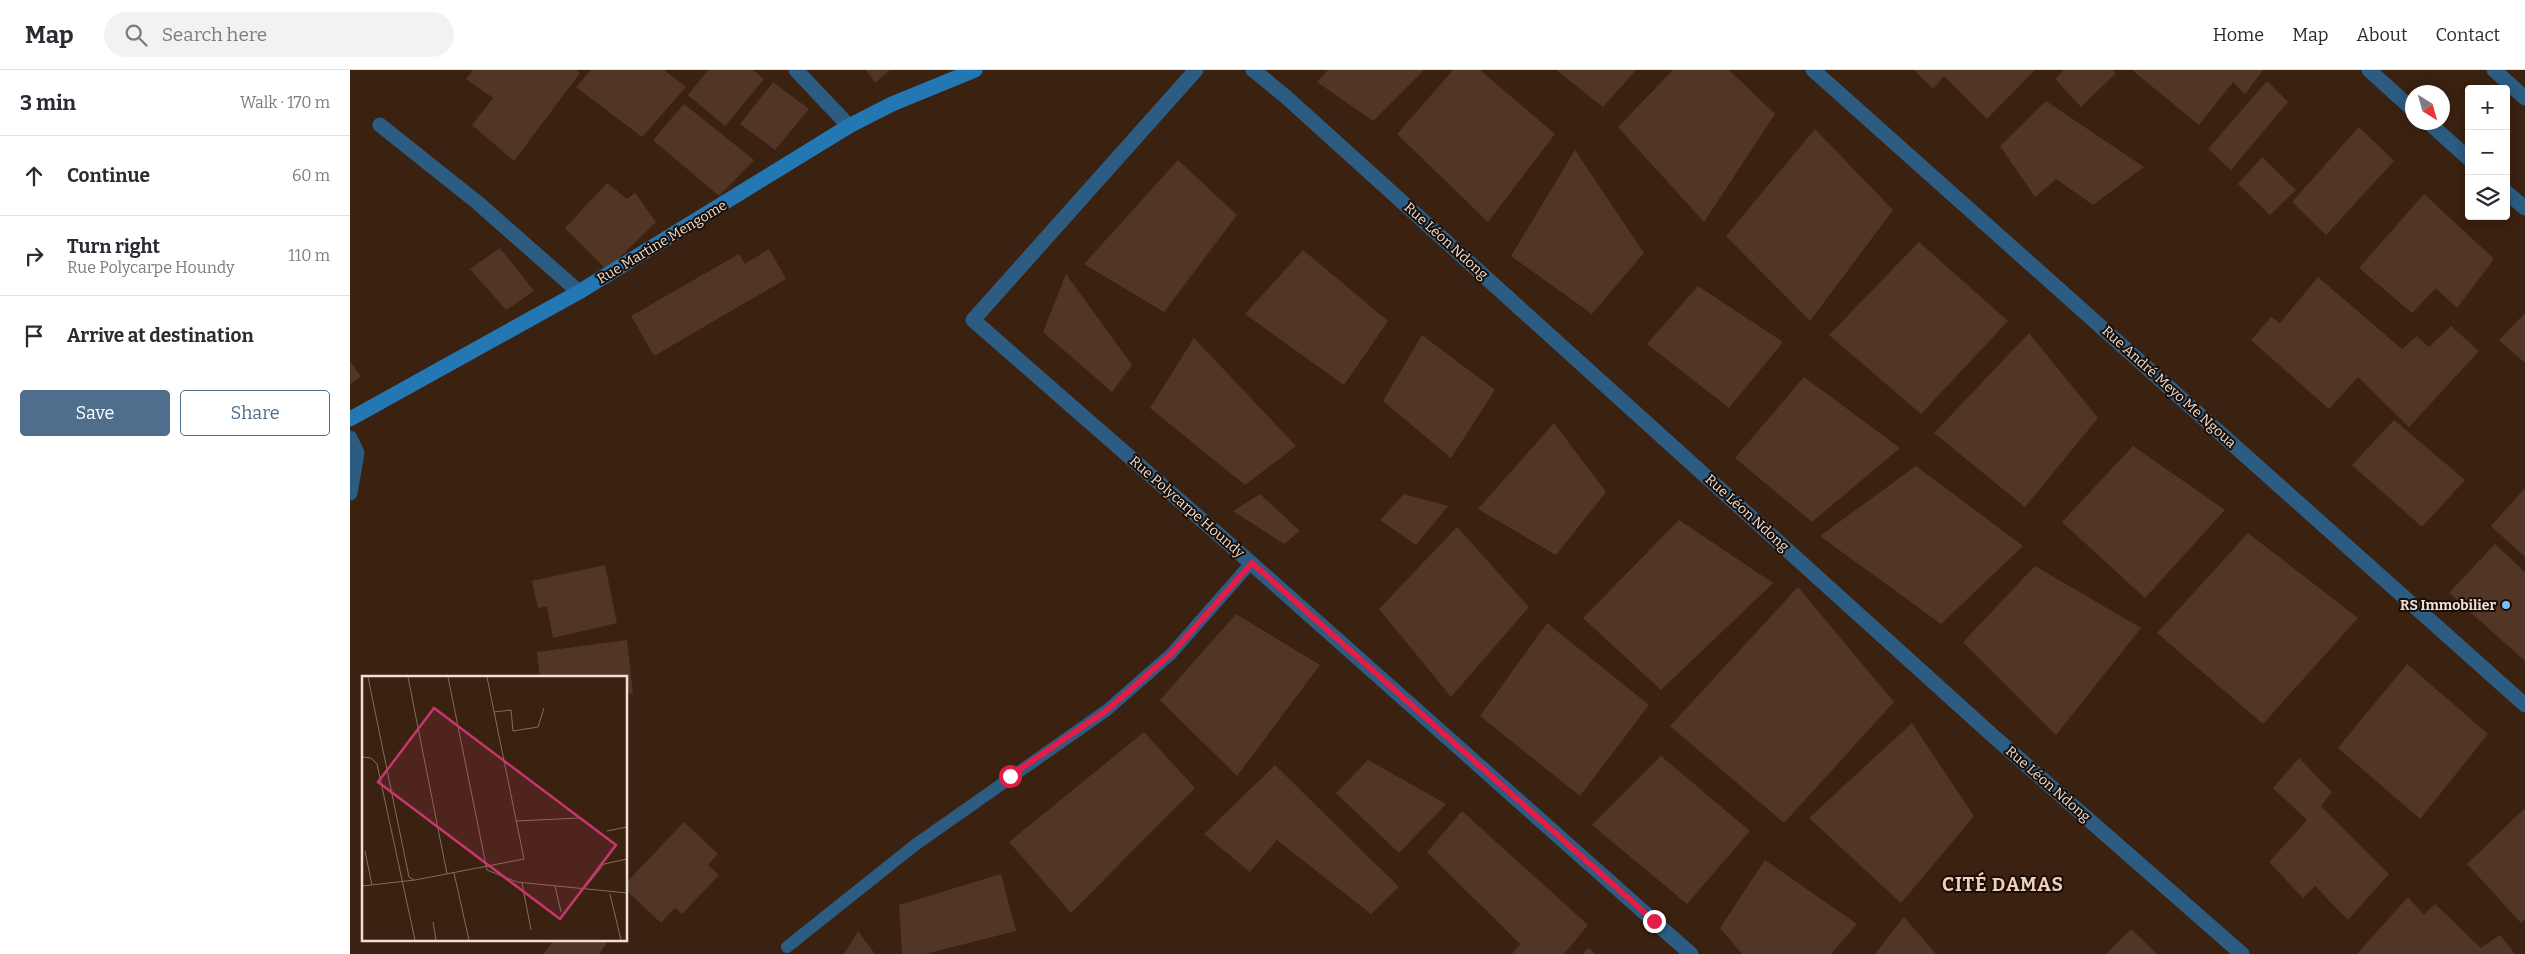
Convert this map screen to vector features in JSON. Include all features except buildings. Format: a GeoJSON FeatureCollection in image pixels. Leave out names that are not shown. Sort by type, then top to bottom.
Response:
{"type":"FeatureCollection","features":[{"type":"Feature","properties":{"kind":"street"},"geometry":{"type":"LineString","coordinates":[[796,70],[849,126]]}},
{"type":"Feature","properties":{"kind":"street","name":"Rue Martine Mengome"},"geometry":{"type":"LineString","coordinates":[[350,420],[579,292],[849,126],[892,104],[975,70]]}},
{"type":"Feature","properties":{"kind":"street","name":"Rue Polycarpe Houndy"},"geometry":{"type":"LineString","coordinates":[[1196,70],[973,320],[1252,563],[1691,954]]}},
{"type":"Feature","properties":{"kind":"street","name":"Rue Léon Ndong"},"geometry":{"type":"LineString","coordinates":[[1254,70],[1300,109],[1992,735],[2242,954]]}},
{"type":"Feature","properties":{"kind":"street","name":"Rue André Meyo Me Ngoua"},"geometry":{"type":"LineString","coordinates":[[1813,70],[2525,705]]}},
{"type":"Feature","properties":{"kind":"street"},"geometry":{"type":"LineString","coordinates":[[2369,70],[2405,103]]}},
{"type":"Feature","properties":{"kind":"street"},"geometry":{"type":"LineString","coordinates":[[2494,70],[2525,98]]}},
{"type":"Feature","properties":{"kind":"street"},"geometry":{"type":"LineString","coordinates":[[380,125],[478,203],[579,292]]}},
{"type":"Feature","properties":{"kind":"street"},"geometry":{"type":"LineString","coordinates":[[2437,130],[2465,154]]}},
{"type":"Feature","properties":{"kind":"street"},"geometry":{"type":"LineString","coordinates":[[2510,195],[2525,208]]}},
{"type":"Feature","properties":{"kind":"street"},"geometry":{"type":"LineString","coordinates":[[350,438],[357,453],[350,493]]}},
{"type":"Feature","properties":{"kind":"lane"},"geometry":{"type":"LineString","coordinates":[[787,948],[915,845],[1107,710],[1171,654],[1252,563]]}},
{"type":"Feature","properties":{"kind":"place","name":"RS Immobilier"},"geometry":{"type":"Point","coordinates":[2506,605]}},
{"type":"Feature","properties":{"kind":"district","name":"CITÉ DAMAS"},"geometry":{"type":"Point","coordinates":[2003,884]}},
{"type":"Feature","properties":{"kind":"route"},"geometry":{"type":"LineString","coordinates":[[1010,776],[1107,710],[1171,654],[1252,563],[1654,921]]}}]}
